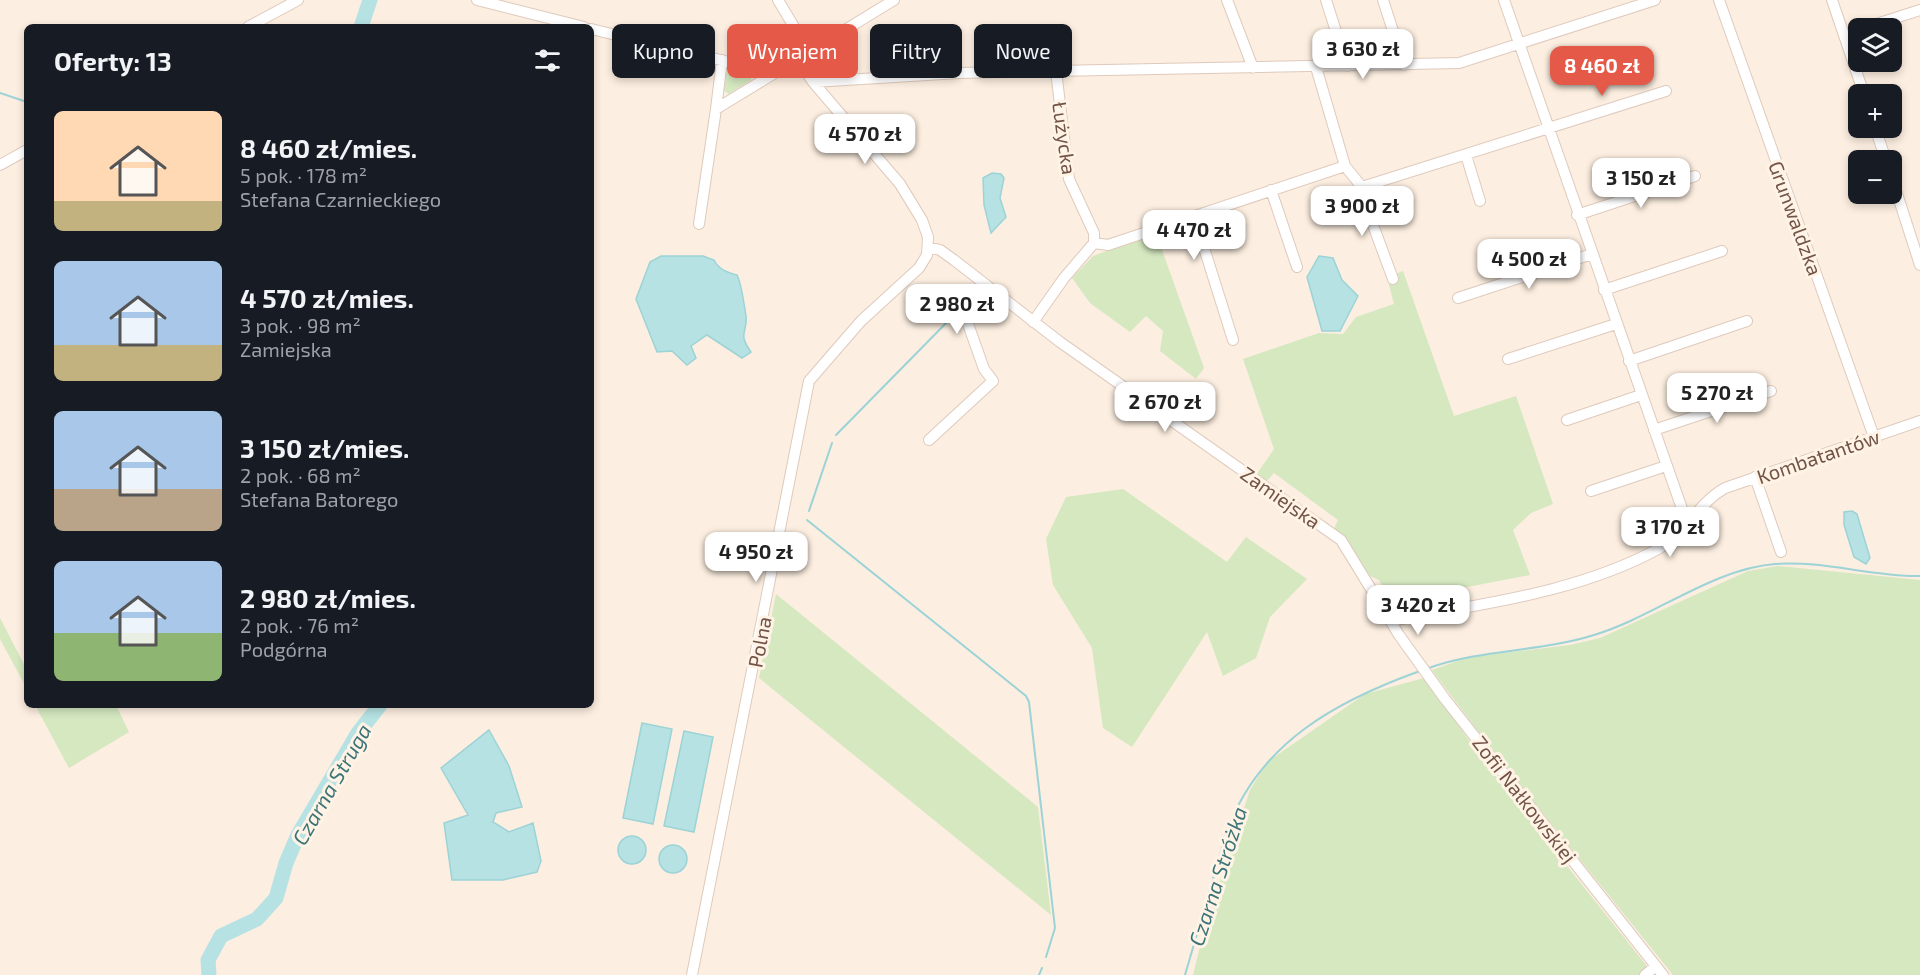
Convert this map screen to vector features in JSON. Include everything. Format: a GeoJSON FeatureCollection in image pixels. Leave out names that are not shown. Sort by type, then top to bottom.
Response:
{"type":"FeatureCollection","features":[{"type":"Feature","properties":{"kind":"street"},"geometry":{"type":"LineString","coordinates":[[254,24],[298,0]]}},
{"type":"Feature","properties":{"kind":"street"},"geometry":{"type":"LineString","coordinates":[[477,0],[572,24]]}},
{"type":"Feature","properties":{"kind":"street"},"geometry":{"type":"LineString","coordinates":[[778,0],[792,24]]}},
{"type":"Feature","properties":{"kind":"street"},"geometry":{"type":"LineString","coordinates":[[855,24],[894,0]]}},
{"type":"Feature","properties":{"kind":"street"},"geometry":{"type":"LineString","coordinates":[[1227,0],[1253,68]]}},
{"type":"Feature","properties":{"kind":"street"},"geometry":{"type":"LineString","coordinates":[[1326,0],[1347,66]]}},
{"type":"Feature","properties":{"kind":"street"},"geometry":{"type":"LineString","coordinates":[[1383,0],[1404,65]]}},
{"type":"Feature","properties":{"kind":"street"},"geometry":{"type":"LineString","coordinates":[[1504,0],[1547,130],[1687,524]]}},
{"type":"Feature","properties":{"kind":"street","name":"Grunwaldzka"},"geometry":{"type":"LineString","coordinates":[[1719,0],[1874,437]]}},
{"type":"Feature","properties":{"kind":"street"},"geometry":{"type":"LineString","coordinates":[[1832,0],[1860,84]]}},
{"type":"Feature","properties":{"kind":"street"},"geometry":{"type":"LineString","coordinates":[[1072,71],[1459,63],[1650,1]]}},
{"type":"Feature","properties":{"kind":"street"},"geometry":{"type":"LineString","coordinates":[[1895,18],[1920,10]]}},
{"type":"Feature","properties":{"kind":"street"},"geometry":{"type":"LineString","coordinates":[[594,30],[727,61]]}},
{"type":"Feature","properties":{"kind":"street"},"geometry":{"type":"LineString","coordinates":[[1843,35],[1848,33]]}},
{"type":"Feature","properties":{"kind":"street"},"geometry":{"type":"LineString","coordinates":[[699,225],[722,60]]}},
{"type":"Feature","properties":{"kind":"street"},"geometry":{"type":"LineString","coordinates":[[1316,67],[1345,166],[1362,187],[1366,206],[1392,279]]}},
{"type":"Feature","properties":{"kind":"street"},"geometry":{"type":"LineString","coordinates":[[813,82],[974,73]]}},
{"type":"Feature","properties":{"kind":"street"},"geometry":{"type":"LineString","coordinates":[[716,109],[767,78]]}},
{"type":"Feature","properties":{"kind":"street"},"geometry":{"type":"LineString","coordinates":[[810,78],[900,184],[922,220],[928,237],[928,247]]}},
{"type":"Feature","properties":{"kind":"street","name":"Łużycka"},"geometry":{"type":"LineString","coordinates":[[1057,78],[1069,179],[1094,233],[1094,243]]}},
{"type":"Feature","properties":{"kind":"street"},"geometry":{"type":"LineString","coordinates":[[1362,187],[1666,91]]}},
{"type":"Feature","properties":{"kind":"street"},"geometry":{"type":"LineString","coordinates":[[0,165],[24,152]]}},
{"type":"Feature","properties":{"kind":"street"},"geometry":{"type":"LineString","coordinates":[[1466,155],[1480,201]]}},
{"type":"Feature","properties":{"kind":"street"},"geometry":{"type":"LineString","coordinates":[[1033,322],[1064,278],[1094,243],[1108,244],[1345,166]]}},
{"type":"Feature","properties":{"kind":"street"},"geometry":{"type":"LineString","coordinates":[[1577,215],[1695,177]]}},
{"type":"Feature","properties":{"kind":"street"},"geometry":{"type":"LineString","coordinates":[[1271,189],[1297,267]]}},
{"type":"Feature","properties":{"kind":"street"},"geometry":{"type":"LineString","coordinates":[[1900,204],[1920,265]]}},
{"type":"Feature","properties":{"kind":"street"},"geometry":{"type":"LineString","coordinates":[[1194,216],[1221,297],[1220,306],[1233,340]]}},
{"type":"Feature","properties":{"kind":"street","name":"Zamiejska"},"geometry":{"type":"LineString","coordinates":[[928,247],[940,250],[1033,322],[1336,536],[1348,550],[1391,621]]}},
{"type":"Feature","properties":{"kind":"street","name":"Polna"},"geometry":{"type":"LineString","coordinates":[[692,975],[810,381],[821,364],[861,321],[919,268],[928,247]]}},
{"type":"Feature","properties":{"kind":"street"},"geometry":{"type":"LineString","coordinates":[[1604,290],[1722,251]]}},
{"type":"Feature","properties":{"kind":"street"},"geometry":{"type":"LineString","coordinates":[[1458,298],[1592,254]]}},
{"type":"Feature","properties":{"kind":"street"},"geometry":{"type":"LineString","coordinates":[[929,440],[993,381],[984,369],[968,324],[984,284]]}},
{"type":"Feature","properties":{"kind":"street"},"geometry":{"type":"LineString","coordinates":[[1629,361],[1747,321]]}},
{"type":"Feature","properties":{"kind":"street"},"geometry":{"type":"LineString","coordinates":[[1508,359],[1616,324]]}},
{"type":"Feature","properties":{"kind":"street"},"geometry":{"type":"LineString","coordinates":[[1654,430],[1771,391]]}},
{"type":"Feature","properties":{"kind":"street"},"geometry":{"type":"LineString","coordinates":[[1567,420],[1641,395]]}},
{"type":"Feature","properties":{"kind":"street","name":"Kombatantów"},"geometry":{"type":"LineString","coordinates":[[1391,621],[1528,595],[1575,582],[1658,549],[1687,524],[1717,492],[1920,421]]}},
{"type":"Feature","properties":{"kind":"street"},"geometry":{"type":"LineString","coordinates":[[1591,491],[1666,466]]}},
{"type":"Feature","properties":{"kind":"street"},"geometry":{"type":"LineString","coordinates":[[1755,477],[1781,552]]}},
{"type":"Feature","properties":{"kind":"street","name":"Zofii Nałkowskiej"},"geometry":{"type":"LineString","coordinates":[[1391,621],[1425,669],[1659,971]]}},
{"type":"Feature","properties":{"kind":"street"},"geometry":{"type":"LineString","coordinates":[[1645,975],[1659,971]]}},
{"type":"Feature","properties":{"kind":"green space"},"geometry":{"type":"Polygon","coordinates":[[[727,72],[727,78],[751,78],[751,80],[729,94],[722,89],[724,74],[727,72]]]}},
{"type":"Feature","properties":{"kind":"green space"},"geometry":{"type":"Polygon","coordinates":[[[1156,233],[1204,368],[1196,379],[1160,351],[1163,331],[1146,316],[1130,332],[1090,303],[1072,278],[1093,256],[1156,233]]]}},
{"type":"Feature","properties":{"kind":"green space"},"geometry":{"type":"Polygon","coordinates":[[[1403,271],[1454,416],[1516,396],[1553,504],[1531,513],[1513,530],[1530,575],[1420,596],[1422,610],[1396,615],[1391,609],[1393,602],[1379,580],[1368,575],[1334,529],[1338,520],[1274,473],[1266,482],[1256,475],[1274,449],[1243,359],[1319,333],[1343,334],[1356,317],[1394,304],[1387,277],[1403,271]]]}},
{"type":"Feature","properties":{"kind":"green space"},"geometry":{"type":"Polygon","coordinates":[[[1123,489],[1227,562],[1246,537],[1307,579],[1270,617],[1256,658],[1223,676],[1207,632],[1132,747],[1103,728],[1092,648],[1053,585],[1046,539],[1066,497],[1123,489]]]}},
{"type":"Feature","properties":{"kind":"green space"},"geometry":{"type":"Polygon","coordinates":[[[1778,566],[1920,580],[1920,975],[1673,975],[1495,754],[1432,670],[1469,657],[1570,645],[1600,638],[1748,571],[1778,566]]]}},
{"type":"Feature","properties":{"kind":"green space"},"geometry":{"type":"Polygon","coordinates":[[[776,594],[1038,807],[1051,915],[759,678],[776,594]]]}},
{"type":"Feature","properties":{"kind":"green space"},"geometry":{"type":"Polygon","coordinates":[[[0,618],[24,664],[24,683],[0,639],[0,618]]]}},
{"type":"Feature","properties":{"kind":"green space"},"geometry":{"type":"Polygon","coordinates":[[[1424,678],[1489,768],[1654,975],[1193,975],[1205,926],[1250,790],[1267,762],[1365,694],[1424,678]]]}},
{"type":"Feature","properties":{"kind":"green space"},"geometry":{"type":"Polygon","coordinates":[[[37,708],[117,708],[129,732],[69,768],[37,708]]]}},
{"type":"Feature","properties":{"kind":"water"},"geometry":{"type":"Polygon","coordinates":[[[992,173],[1001,174],[1004,178],[1000,198],[1006,217],[991,233],[984,205],[983,178],[992,173]]]}},
{"type":"Feature","properties":{"kind":"water"},"geometry":{"type":"Polygon","coordinates":[[[661,256],[703,256],[714,260],[724,270],[737,275],[742,289],[746,316],[744,336],[751,352],[742,358],[707,335],[691,346],[696,358],[687,365],[672,351],[657,352],[636,299],[650,262],[661,256]]]}},
{"type":"Feature","properties":{"kind":"water"},"geometry":{"type":"Polygon","coordinates":[[[1319,256],[1333,258],[1342,280],[1358,296],[1340,331],[1322,331],[1307,277],[1319,256]]]}},
{"type":"Feature","properties":{"kind":"water"},"geometry":{"type":"Polygon","coordinates":[[[1852,511],[1857,514],[1870,558],[1866,564],[1854,557],[1844,525],[1844,512],[1852,511]]]}},
{"type":"Feature","properties":{"kind":"water"},"geometry":{"type":"Polygon","coordinates":[[[642,723],[672,729],[653,824],[623,818],[642,723]]]}},
{"type":"Feature","properties":{"kind":"water"},"geometry":{"type":"Polygon","coordinates":[[[489,730],[509,766],[522,807],[496,813],[493,822],[509,832],[533,823],[541,861],[537,872],[503,880],[452,880],[444,823],[468,815],[441,768],[489,730]]]}},
{"type":"Feature","properties":{"kind":"water"},"geometry":{"type":"Polygon","coordinates":[[[684,731],[713,737],[694,832],[664,826],[684,731]]]}},
{"type":"Feature","properties":{"kind":"water"},"geometry":{"type":"Polygon","coordinates":[[[632,836],[642,840],[646,850],[642,860],[632,864],[622,860],[618,850],[622,840],[632,836]]]}},
{"type":"Feature","properties":{"kind":"water"},"geometry":{"type":"Polygon","coordinates":[[[673,845],[683,849],[687,859],[683,869],[673,873],[663,869],[659,859],[663,849],[673,845]]]}},
{"type":"Feature","properties":{"kind":"waterway","name":"Czarna Struga"},"geometry":{"type":"LineString","coordinates":[[362,24],[370,0]]}},
{"type":"Feature","properties":{"kind":"waterway"},"geometry":{"type":"LineString","coordinates":[[0,93],[24,101]]}},
{"type":"Feature","properties":{"kind":"waterway"},"geometry":{"type":"LineString","coordinates":[[836,435],[955,314],[967,292]]}},
{"type":"Feature","properties":{"kind":"waterway"},"geometry":{"type":"LineString","coordinates":[[809,511],[832,443]]}},
{"type":"Feature","properties":{"kind":"waterway"},"geometry":{"type":"LineString","coordinates":[[807,520],[1026,696],[1029,702],[1055,928],[1046,957]]}},
{"type":"Feature","properties":{"kind":"waterway","name":"Czarna Stróżka"},"geometry":{"type":"LineString","coordinates":[[1429,668],[1470,657],[1553,645],[1594,635],[1639,617],[1706,584],[1752,568],[1793,563],[1902,576],[1920,576]]}},
{"type":"Feature","properties":{"kind":"waterway","name":"Czarna Stróżka"},"geometry":{"type":"LineString","coordinates":[[1185,975],[1227,831],[1241,800],[1259,773],[1304,729],[1330,712],[1359,696],[1420,671]]}},
{"type":"Feature","properties":{"kind":"waterway","name":"Czarna Struga"},"geometry":{"type":"LineString","coordinates":[[209,975],[208,960],[221,936],[257,919],[276,898],[286,863],[298,835],[358,733],[378,708]]}},
{"type":"Feature","properties":{"kind":"waterway"},"geometry":{"type":"LineString","coordinates":[[1039,975],[1042,968]]}}]}
